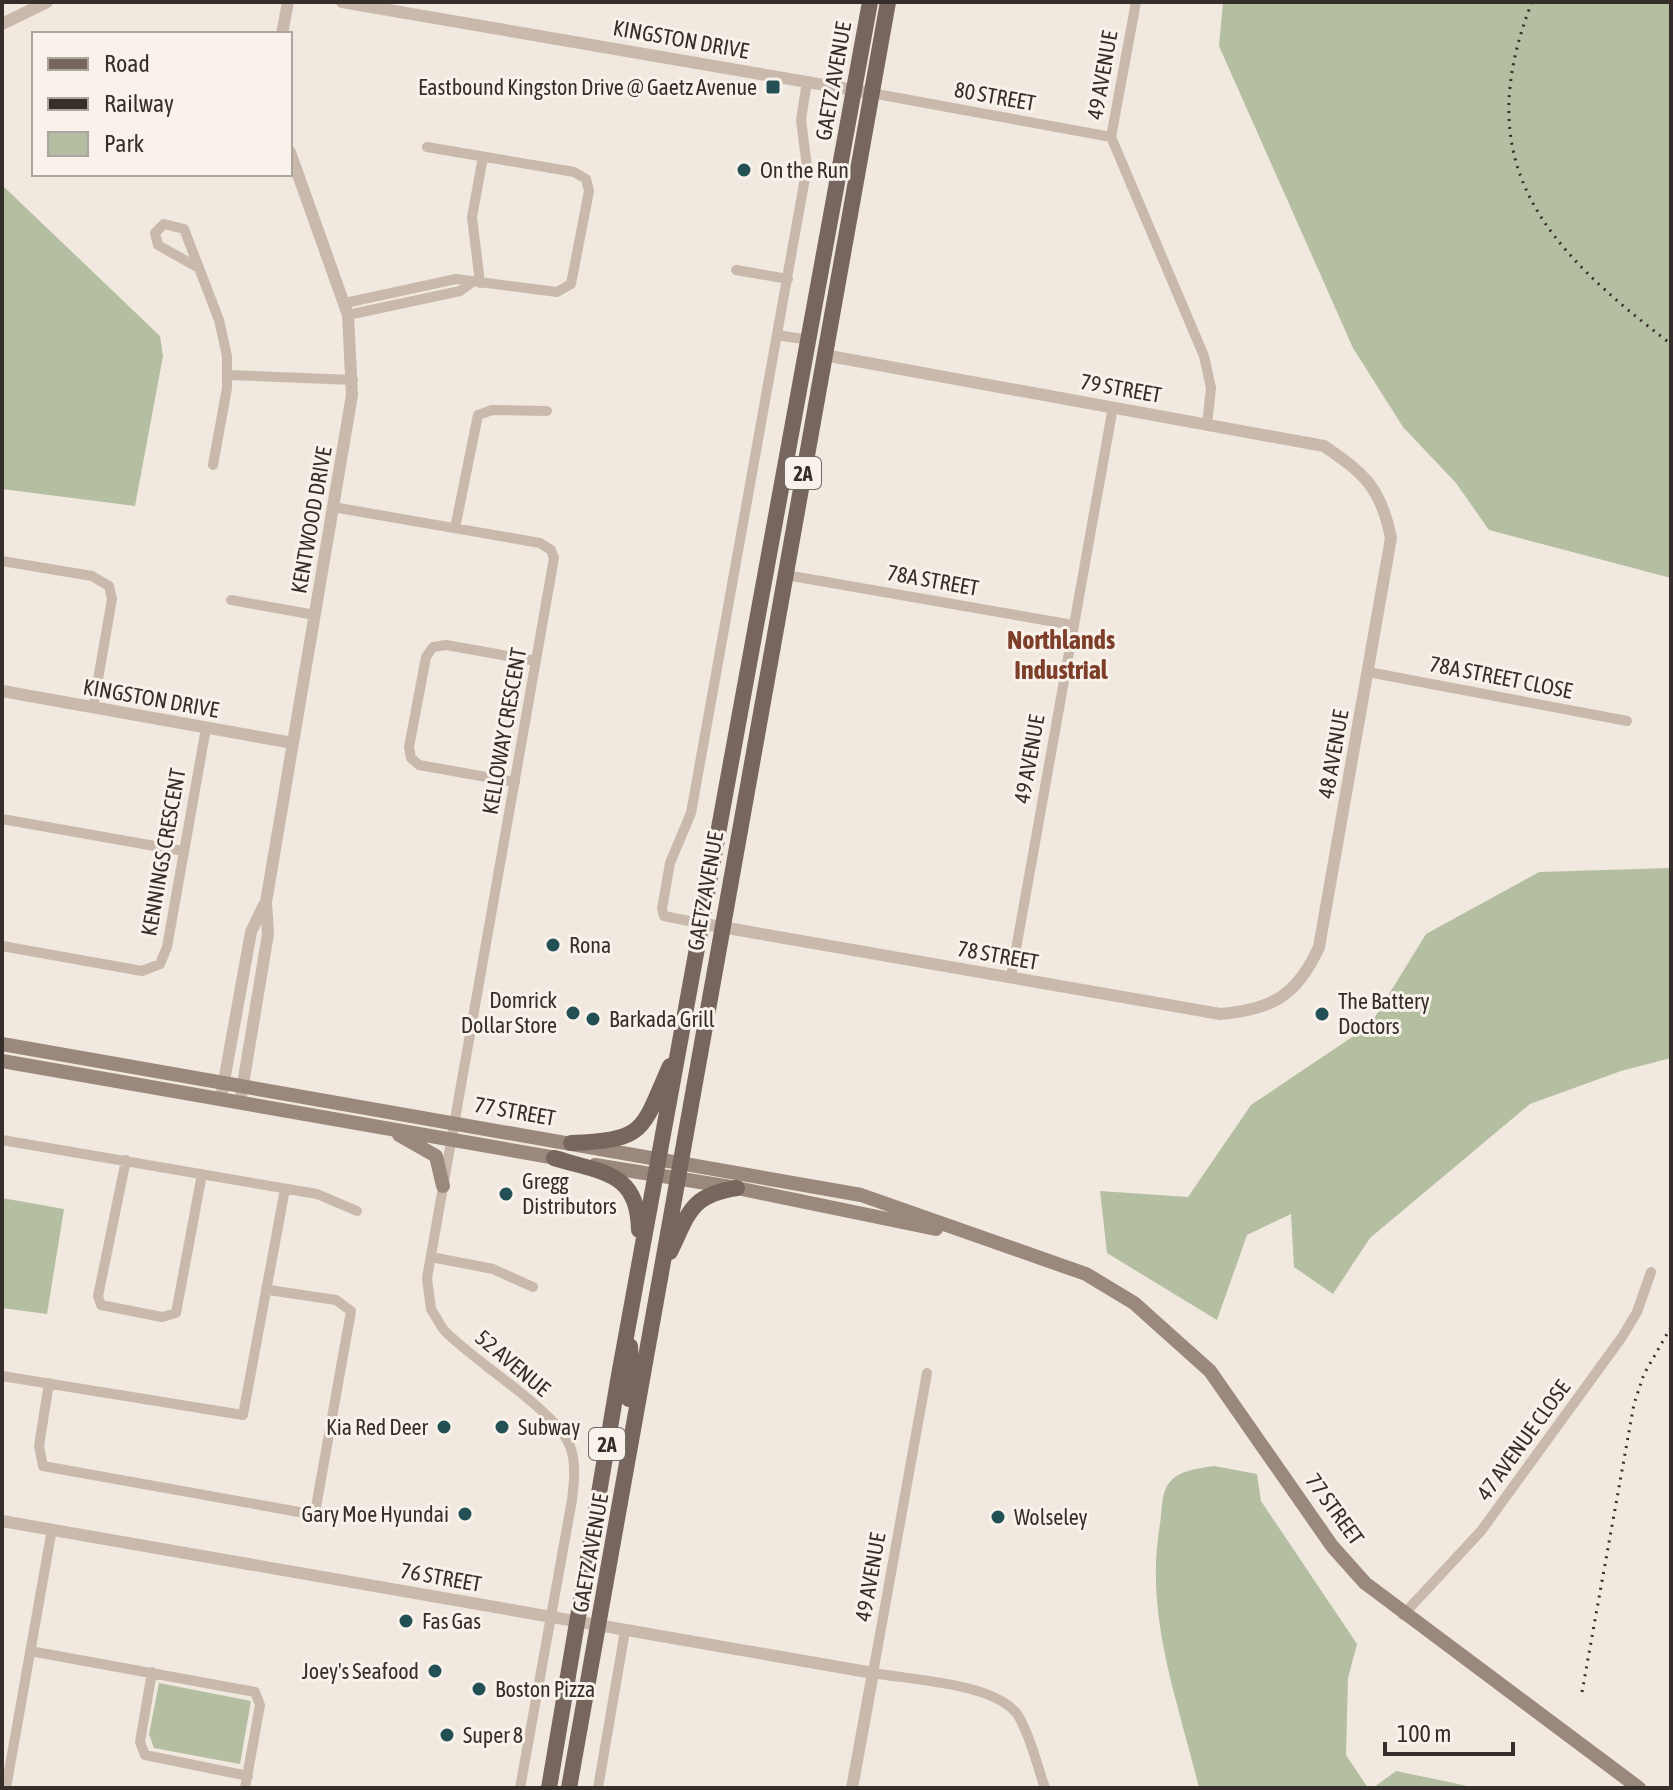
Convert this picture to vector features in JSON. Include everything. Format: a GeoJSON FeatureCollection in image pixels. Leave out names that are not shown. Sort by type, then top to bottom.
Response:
{"type":"FeatureCollection","features":[{"type":"Feature","properties":{"kind":"main road","name":"GAETZ AVENUE"},"geometry":{"type":"LineString","coordinates":[[569,1788],[659,1276],[683,1035],[712,925],[786,575],[824,355],[863,92],[870,2]]}},
{"type":"Feature","properties":{"kind":"main road","name":"GAETZ AVENUE"},"geometry":{"type":"LineString","coordinates":[[549,1788],[639,1266],[669,1167],[809,340],[863,92],[888,2]]}},
{"type":"Feature","properties":{"kind":"main road"},"geometry":{"type":"LineString","coordinates":[[571,1143],[619,1140],[640,1128],[683,1035]]}},
{"type":"Feature","properties":{"kind":"main road","name":"77 STREET"},"geometry":{"type":"LineString","coordinates":[[2,1044],[223,1091],[240,1102],[554,1158],[669,1167],[861,1195],[1014,1246],[1086,1274],[1134,1303],[1210,1371],[1332,1546],[1365,1583],[1403,1615],[1639,1788]]}},
{"type":"Feature","properties":{"kind":"main road"},"geometry":{"type":"LineString","coordinates":[[2,1061],[159,1089],[171,1085],[223,1091],[242,1085]]}},
{"type":"Feature","properties":{"kind":"main road","name":"77 STREET"},"geometry":{"type":"LineString","coordinates":[[242,1085],[571,1143],[669,1167],[737,1188],[1014,1246]]}},
{"type":"Feature","properties":{"kind":"main road"},"geometry":{"type":"LineString","coordinates":[[384,1128],[431,1151],[440,1165],[443,1186]]}},
{"type":"Feature","properties":{"kind":"main road"},"geometry":{"type":"LineString","coordinates":[[554,1158],[620,1181],[634,1194],[639,1212],[639,1266]]}},
{"type":"Feature","properties":{"kind":"main road"},"geometry":{"type":"LineString","coordinates":[[659,1276],[695,1203],[705,1195],[737,1188]]}},
{"type":"Feature","properties":{"kind":"main road"},"geometry":{"type":"LineString","coordinates":[[628,1324],[632,1364],[628,1394],[629,1399],[638,1402]]}},
{"type":"Feature","properties":{"kind":"street"},"geometry":{"type":"LineString","coordinates":[[2,24],[47,2]]}},
{"type":"Feature","properties":{"kind":"street"},"geometry":{"type":"LineString","coordinates":[[282,32],[288,2]]}},
{"type":"Feature","properties":{"kind":"street","name":"KINGSTON DRIVE"},"geometry":{"type":"LineString","coordinates":[[342,2],[863,92]]}},
{"type":"Feature","properties":{"kind":"street","name":"49 AVENUE"},"geometry":{"type":"LineString","coordinates":[[1136,2],[1111,137],[1204,356],[1211,388],[1207,425]]}},
{"type":"Feature","properties":{"kind":"street","name":"GAETZ AVENUE"},"geometry":{"type":"LineString","coordinates":[[712,925],[664,916],[662,909],[670,863],[691,813],[788,279],[808,161],[801,120],[807,81]]}},
{"type":"Feature","properties":{"kind":"street","name":"80 STREET"},"geometry":{"type":"LineString","coordinates":[[863,92],[1111,137]]}},
{"type":"Feature","properties":{"kind":"street"},"geometry":{"type":"LineString","coordinates":[[347,309],[456,279],[557,292],[567,288],[574,279],[589,191],[586,179],[574,172],[427,147]]}},
{"type":"Feature","properties":{"kind":"street"},"geometry":{"type":"LineString","coordinates":[[476,283],[472,217],[483,157]]}},
{"type":"Feature","properties":{"kind":"street","name":"KENTWOOD DRIVE"},"geometry":{"type":"LineString","coordinates":[[240,1102],[268,934],[266,902],[353,380],[347,309],[292,158]]}},
{"type":"Feature","properties":{"kind":"street"},"geometry":{"type":"LineString","coordinates":[[195,266],[158,245],[155,240],[158,227],[164,224],[184,229],[191,242],[195,266],[221,329],[228,375],[213,465]]}},
{"type":"Feature","properties":{"kind":"street"},"geometry":{"type":"LineString","coordinates":[[736,270],[788,279]]}},
{"type":"Feature","properties":{"kind":"street"},"geometry":{"type":"LineString","coordinates":[[777,335],[809,340]]}},
{"type":"Feature","properties":{"kind":"street","name":"79 STREET"},"geometry":{"type":"LineString","coordinates":[[824,355],[1324,446],[1364,473],[1385,507]]}},
{"type":"Feature","properties":{"kind":"street"},"geometry":{"type":"LineString","coordinates":[[228,375],[353,380]]}},
{"type":"Feature","properties":{"kind":"street","name":"49 AVENUE"},"geometry":{"type":"LineString","coordinates":[[1011,977],[1113,407]]}},
{"type":"Feature","properties":{"kind":"street"},"geometry":{"type":"LineString","coordinates":[[455,528],[478,415],[492,410],[547,411]]}},
{"type":"Feature","properties":{"kind":"street","name":"KELLOWAY CRESCENT"},"geometry":{"type":"LineString","coordinates":[[333,507],[540,543],[551,550],[554,566],[452,1139]]}},
{"type":"Feature","properties":{"kind":"street","name":"48 AVENUE"},"geometry":{"type":"LineString","coordinates":[[1283,996],[1309,968],[1319,947],[1391,538],[1385,507]]}},
{"type":"Feature","properties":{"kind":"street"},"geometry":{"type":"LineString","coordinates":[[2,561],[92,576],[109,586],[112,599],[93,708]]}},
{"type":"Feature","properties":{"kind":"street","name":"78A STREET"},"geometry":{"type":"LineString","coordinates":[[786,575],[1073,625]]}},
{"type":"Feature","properties":{"kind":"street"},"geometry":{"type":"LineString","coordinates":[[231,600],[315,615]]}},
{"type":"Feature","properties":{"kind":"street"},"geometry":{"type":"LineString","coordinates":[[515,782],[419,765],[411,758],[409,747],[426,657],[433,647],[446,645],[536,661]]}},
{"type":"Feature","properties":{"kind":"street","name":"78A STREET CLOSE"},"geometry":{"type":"LineString","coordinates":[[1368,672],[1627,721]]}},
{"type":"Feature","properties":{"kind":"street","name":"KINGSTON DRIVE"},"geometry":{"type":"LineString","coordinates":[[2,691],[293,743]]}},
{"type":"Feature","properties":{"kind":"street","name":"KENNINGS CRESCENT"},"geometry":{"type":"LineString","coordinates":[[2,946],[142,971],[155,969],[167,947],[206,728]]}},
{"type":"Feature","properties":{"kind":"street"},"geometry":{"type":"LineString","coordinates":[[2,819],[183,851]]}},
{"type":"Feature","properties":{"kind":"street","name":"KENTWOOD DRIVE"},"geometry":{"type":"LineString","coordinates":[[223,1091],[251,932],[266,902]]}},
{"type":"Feature","properties":{"kind":"street","name":"78 STREET"},"geometry":{"type":"LineString","coordinates":[[712,925],[1220,1014],[1256,1011],[1283,996]]}},
{"type":"Feature","properties":{"kind":"street","name":"52 AVENUE"},"geometry":{"type":"LineString","coordinates":[[452,1139],[431,1257],[429,1300],[443,1329],[552,1421],[570,1448],[574,1486],[520,1788]]}},
{"type":"Feature","properties":{"kind":"street"},"geometry":{"type":"LineString","coordinates":[[2,1140],[317,1194],[357,1211]]}},
{"type":"Feature","properties":{"kind":"street"},"geometry":{"type":"LineString","coordinates":[[126,1160],[98,1296],[101,1305],[162,1317],[176,1313],[202,1174]]}},
{"type":"Feature","properties":{"kind":"street"},"geometry":{"type":"LineString","coordinates":[[2,1376],[243,1415],[269,1290],[285,1189]]}},
{"type":"Feature","properties":{"kind":"street"},"geometry":{"type":"LineString","coordinates":[[431,1257],[493,1269],[533,1287]]}},
{"type":"Feature","properties":{"kind":"street","name":"47 AVENUE CLOSE"},"geometry":{"type":"LineString","coordinates":[[1403,1615],[1481,1531],[1603,1363],[1637,1312],[1651,1272]]}},
{"type":"Feature","properties":{"kind":"street"},"geometry":{"type":"LineString","coordinates":[[49,1383],[39,1446],[43,1466],[310,1514],[316,1507],[351,1311],[336,1300],[269,1290]]}},
{"type":"Feature","properties":{"kind":"street","name":"49 AVENUE"},"geometry":{"type":"LineString","coordinates":[[852,1788],[927,1373]]}},
{"type":"Feature","properties":{"kind":"street","name":"76 STREET"},"geometry":{"type":"LineString","coordinates":[[2,1521],[873,1673]]}},
{"type":"Feature","properties":{"kind":"street"},"geometry":{"type":"LineString","coordinates":[[6,1788],[52,1529]]}},
{"type":"Feature","properties":{"kind":"street"},"geometry":{"type":"LineString","coordinates":[[598,1788],[625,1631]]}},
{"type":"Feature","properties":{"kind":"street"},"geometry":{"type":"LineString","coordinates":[[30,1651],[255,1692],[260,1701],[245,1788]]}},
{"type":"Feature","properties":{"kind":"street"},"geometry":{"type":"LineString","coordinates":[[152,1672],[140,1742],[145,1755],[248,1776]]}},
{"type":"Feature","properties":{"kind":"street"},"geometry":{"type":"LineString","coordinates":[[873,1673],[1002,1699],[1019,1717],[1045,1788]]}},
{"type":"Feature","properties":{"kind":"green space"},"geometry":{"type":"Polygon","coordinates":[[[1223,2],[1671,2],[1671,578],[1489,530],[1456,483],[1403,427],[1353,348],[1219,46],[1223,2]]]}},
{"type":"Feature","properties":{"kind":"green space"},"geometry":{"type":"Polygon","coordinates":[[[2,185],[160,336],[163,356],[135,506],[2,489],[2,185]]]}},
{"type":"Feature","properties":{"kind":"green space"},"geometry":{"type":"Polygon","coordinates":[[[1671,868],[1671,1058],[1621,1071],[1530,1104],[1370,1238],[1333,1294],[1294,1267],[1291,1214],[1247,1235],[1217,1320],[1107,1253],[1100,1191],[1188,1197],[1251,1105],[1370,1025],[1426,934],[1539,872],[1671,868]]]}},
{"type":"Feature","properties":{"kind":"green space"},"geometry":{"type":"Polygon","coordinates":[[[2,1198],[64,1209],[47,1314],[2,1308],[2,1198]]]}},
{"type":"Feature","properties":{"kind":"green space"},"geometry":{"type":"Polygon","coordinates":[[[1214,1466],[1257,1474],[1261,1501],[1357,1644],[1348,1678],[1346,1755],[1368,1788],[1199,1788],[1166,1658],[1156,1592],[1156,1558],[1166,1488],[1180,1474],[1214,1466]]]}},
{"type":"Feature","properties":{"kind":"green space"},"geometry":{"type":"Polygon","coordinates":[[[159,1683],[251,1701],[240,1764],[154,1748],[149,1734],[159,1683]]]}},
{"type":"Feature","properties":{"kind":"green space"},"geometry":{"type":"Polygon","coordinates":[[[1396,1771],[1477,1788],[1373,1788],[1396,1771]]]}},
{"type":"Feature","properties":{"kind":"railway"},"geometry":{"type":"LineString","coordinates":[[1532,2],[1514,60],[1509,111],[1515,157],[1531,199],[1555,237],[1588,274],[1671,344]]}},
{"type":"Feature","properties":{"kind":"railway"},"geometry":{"type":"LineString","coordinates":[[1582,1692],[1634,1404],[1644,1374],[1671,1327]]}},
{"type":"Feature","properties":{"kind":"place","name":"Eastbound Kingston Drive @ Gaetz Avenue"},"geometry":{"type":"Point","coordinates":[773,87]}},
{"type":"Feature","properties":{"kind":"place","name":"On the Run"},"geometry":{"type":"Point","coordinates":[744,170]}},
{"type":"Feature","properties":{"kind":"place","name":"Rona"},"geometry":{"type":"Point","coordinates":[553,945]}},
{"type":"Feature","properties":{"kind":"place","name":"Domrick Dollar Store"},"geometry":{"type":"Point","coordinates":[573,1013]}},
{"type":"Feature","properties":{"kind":"place","name":"The Battery Doctors"},"geometry":{"type":"Point","coordinates":[1322,1014]}},
{"type":"Feature","properties":{"kind":"place","name":"Barkada Grill"},"geometry":{"type":"Point","coordinates":[593,1019]}},
{"type":"Feature","properties":{"kind":"place","name":"Gregg Distributors"},"geometry":{"type":"Point","coordinates":[506,1194]}},
{"type":"Feature","properties":{"kind":"place","name":"Kia Red Deer"},"geometry":{"type":"Point","coordinates":[444,1427]}},
{"type":"Feature","properties":{"kind":"place","name":"Subway"},"geometry":{"type":"Point","coordinates":[502,1427]}},
{"type":"Feature","properties":{"kind":"place","name":"Gary Moe Hyundai"},"geometry":{"type":"Point","coordinates":[465,1514]}},
{"type":"Feature","properties":{"kind":"place","name":"Wolseley"},"geometry":{"type":"Point","coordinates":[998,1517]}},
{"type":"Feature","properties":{"kind":"place","name":"Fas Gas"},"geometry":{"type":"Point","coordinates":[406,1621]}},
{"type":"Feature","properties":{"kind":"place","name":"Joey's Seafood"},"geometry":{"type":"Point","coordinates":[435,1671]}},
{"type":"Feature","properties":{"kind":"place","name":"Boston Pizza"},"geometry":{"type":"Point","coordinates":[479,1689]}},
{"type":"Feature","properties":{"kind":"place","name":"Super 8"},"geometry":{"type":"Point","coordinates":[447,1735]}},
{"type":"Feature","properties":{"kind":"district","name":"Northlands Industrial"},"geometry":{"type":"Point","coordinates":[1061,655]}}]}
